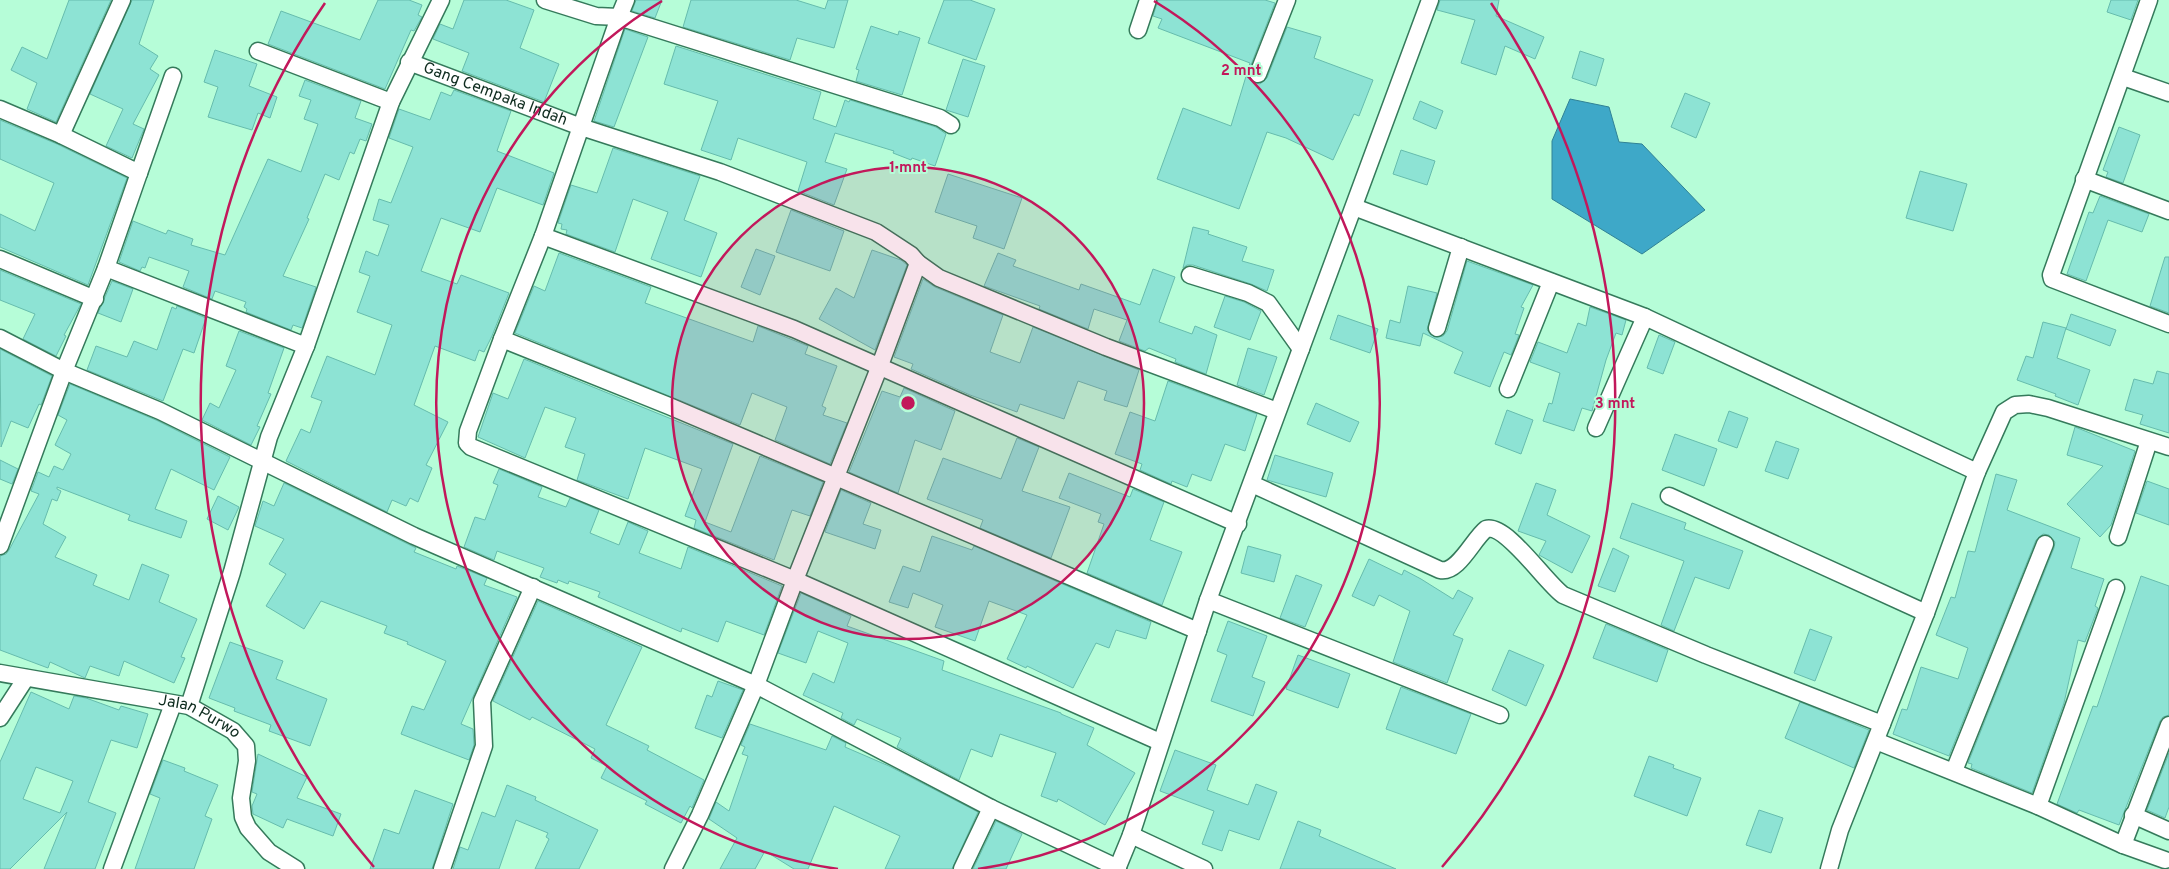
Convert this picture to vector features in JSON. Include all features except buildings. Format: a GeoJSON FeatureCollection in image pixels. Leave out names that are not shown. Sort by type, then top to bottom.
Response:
{"type":"FeatureCollection","features":[{"type":"Feature","properties":{"kind":"street"},"geometry":{"type":"LineString","coordinates":[[61,135],[122,0]]}},
{"type":"Feature","properties":{"kind":"street"},"geometry":{"type":"LineString","coordinates":[[112,869],[181,705],[232,572],[261,460],[306,346],[391,102],[441,0]]}},
{"type":"Feature","properties":{"kind":"street"},"geometry":{"type":"LineString","coordinates":[[545,0],[596,16],[619,17],[940,118],[951,125]]}},
{"type":"Feature","properties":{"kind":"street"},"geometry":{"type":"LineString","coordinates":[[626,0],[543,236],[468,431],[466,441],[469,446],[795,580],[1160,742]]}},
{"type":"Feature","properties":{"kind":"street"},"geometry":{"type":"LineString","coordinates":[[1138,30],[1148,0]]}},
{"type":"Feature","properties":{"kind":"street"},"geometry":{"type":"LineString","coordinates":[[1258,74],[1287,0]]}},
{"type":"Feature","properties":{"kind":"street"},"geometry":{"type":"LineString","coordinates":[[0,338],[64,371],[160,411],[414,536],[756,685],[991,808],[1117,869],[1131,835],[1208,600],[1238,524],[1277,411],[1430,0]]}},
{"type":"Feature","properties":{"kind":"street"},"geometry":{"type":"LineString","coordinates":[[2149,0],[2051,275],[2052,279],[2169,324]]}},
{"type":"Feature","properties":{"kind":"street"},"geometry":{"type":"LineString","coordinates":[[258,51],[391,102]]}},
{"type":"Feature","properties":{"kind":"street","name":"Gang Cempaka Indah"},"geometry":{"type":"LineString","coordinates":[[409,62],[581,127],[720,172],[876,232],[912,255],[918,263],[938,278],[1088,340],[1277,411]]}},
{"type":"Feature","properties":{"kind":"street"},"geometry":{"type":"LineString","coordinates":[[0,546],[64,371],[106,268],[173,76]]}},
{"type":"Feature","properties":{"kind":"street"},"geometry":{"type":"LineString","coordinates":[[2123,77],[2169,93]]}},
{"type":"Feature","properties":{"kind":"street"},"geometry":{"type":"LineString","coordinates":[[0,109],[61,135],[139,173]]}},
{"type":"Feature","properties":{"kind":"street"},"geometry":{"type":"LineString","coordinates":[[2084,179],[2169,211]]}},
{"type":"Feature","properties":{"kind":"street"},"geometry":{"type":"LineString","coordinates":[[1354,207],[1645,317],[1977,472]]}},
{"type":"Feature","properties":{"kind":"street"},"geometry":{"type":"LineString","coordinates":[[543,236],[794,329],[1238,524]]}},
{"type":"Feature","properties":{"kind":"street"},"geometry":{"type":"LineString","coordinates":[[1437,328],[1461,247]]}},
{"type":"Feature","properties":{"kind":"street"},"geometry":{"type":"LineString","coordinates":[[0,259],[94,299]]}},
{"type":"Feature","properties":{"kind":"street"},"geometry":{"type":"LineString","coordinates":[[673,869],[700,815],[756,685],[795,580],[880,368],[918,263]]}},
{"type":"Feature","properties":{"kind":"street"},"geometry":{"type":"LineString","coordinates":[[106,268],[306,346]]}},
{"type":"Feature","properties":{"kind":"street"},"geometry":{"type":"LineString","coordinates":[[1190,275],[1248,293],[1268,304],[1301,349]]}},
{"type":"Feature","properties":{"kind":"street"},"geometry":{"type":"LineString","coordinates":[[1508,389],[1551,282]]}},
{"type":"Feature","properties":{"kind":"street"},"geometry":{"type":"LineString","coordinates":[[1596,428],[1645,317]]}},
{"type":"Feature","properties":{"kind":"street"},"geometry":{"type":"LineString","coordinates":[[502,339],[669,406],[1198,631]]}},
{"type":"Feature","properties":{"kind":"street"},"geometry":{"type":"LineString","coordinates":[[1828,869],[1840,830],[1926,613],[1977,472],[2004,412],[2015,406],[2029,404],[2048,408],[2169,447]]}},
{"type":"Feature","properties":{"kind":"street"},"geometry":{"type":"LineString","coordinates":[[2118,537],[2149,441]]}},
{"type":"Feature","properties":{"kind":"street"},"geometry":{"type":"LineString","coordinates":[[1252,484],[1440,570],[1447,571],[1455,566],[1486,529],[1495,529],[1507,536],[1552,587],[1563,595],[1706,655],[1882,724]]}},
{"type":"Feature","properties":{"kind":"street"},"geometry":{"type":"LineString","coordinates":[[1670,496],[1926,613]]}},
{"type":"Feature","properties":{"kind":"street"},"geometry":{"type":"LineString","coordinates":[[1954,771],[2045,544]]}},
{"type":"Feature","properties":{"kind":"street"},"geometry":{"type":"LineString","coordinates":[[442,869],[484,746],[482,701],[533,587]]}},
{"type":"Feature","properties":{"kind":"street"},"geometry":{"type":"LineString","coordinates":[[2038,806],[2116,588]]}},
{"type":"Feature","properties":{"kind":"street"},"geometry":{"type":"LineString","coordinates":[[1208,600],[1500,715]]}},
{"type":"Feature","properties":{"kind":"street","name":"Jalan Purwo"},"geometry":{"type":"LineString","coordinates":[[0,673],[181,705],[233,731],[246,746],[247,761],[241,798],[243,817],[248,828],[269,852],[296,869]]}},
{"type":"Feature","properties":{"kind":"street"},"geometry":{"type":"LineString","coordinates":[[0,718],[26,678]]}},
{"type":"Feature","properties":{"kind":"street"},"geometry":{"type":"LineString","coordinates":[[2123,845],[2169,725]]}},
{"type":"Feature","properties":{"kind":"street"},"geometry":{"type":"LineString","coordinates":[[1876,741],[2038,806],[2123,845],[2165,859]]}},
{"type":"Feature","properties":{"kind":"street"},"geometry":{"type":"LineString","coordinates":[[962,869],[991,808]]}},
{"type":"Feature","properties":{"kind":"street"},"geometry":{"type":"LineString","coordinates":[[2133,815],[2169,831]]}},
{"type":"Feature","properties":{"kind":"street"},"geometry":{"type":"LineString","coordinates":[[1131,835],[1204,869]]}},
{"type":"Feature","properties":{"kind":"water"},"geometry":{"type":"Polygon","coordinates":[[[1570,99],[1609,107],[1619,142],[1642,144],[1705,210],[1642,254],[1552,199],[1552,141],[1570,99]]]}}]}
